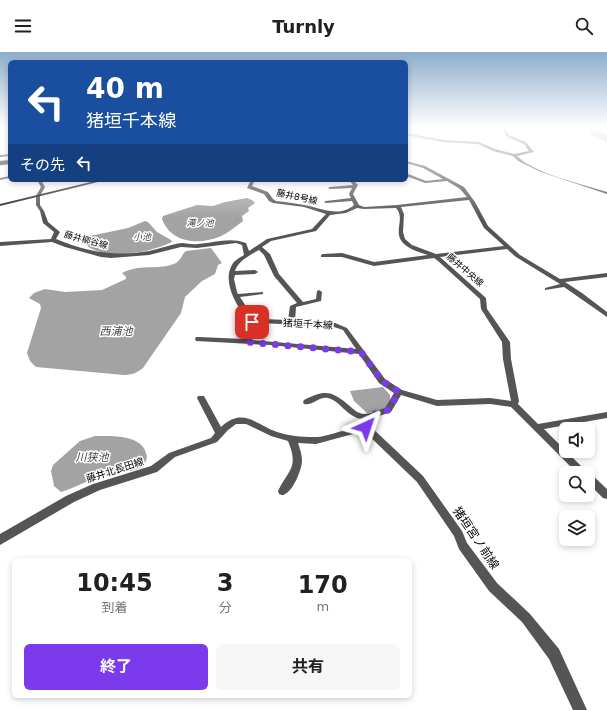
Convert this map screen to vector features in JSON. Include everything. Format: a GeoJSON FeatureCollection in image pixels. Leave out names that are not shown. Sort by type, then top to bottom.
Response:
{"type":"FeatureCollection","features":[{"type":"Feature","properties":{"kind":"street"},"geometry":{"type":"LineString","coordinates":[[515,157],[518,161],[542,172],[607,193]]}},
{"type":"Feature","properties":{"kind":"street"},"geometry":{"type":"LineString","coordinates":[[408,163],[424,167],[462,188],[470,198],[486,227],[518,256],[580,294],[607,315]]}},
{"type":"Feature","properties":{"kind":"street"},"geometry":{"type":"LineString","coordinates":[[408,175],[425,182],[448,180]]}},
{"type":"Feature","properties":{"kind":"street","name":"藤井柳谷線"},"geometry":{"type":"LineString","coordinates":[[41,182],[43,187],[38,196],[38,204],[46,223],[57,232],[53,240],[67,246],[101,255],[111,256],[149,253],[181,245],[197,246],[236,241],[244,244],[247,255]]}},
{"type":"Feature","properties":{"kind":"street"},"geometry":{"type":"LineString","coordinates":[[0,205],[96,182]]}},
{"type":"Feature","properties":{"kind":"street","name":"藤井8号線"},"geometry":{"type":"LineString","coordinates":[[252,182],[249,187],[266,193],[271,200],[329,213]]}},
{"type":"Feature","properties":{"kind":"street"},"geometry":{"type":"LineString","coordinates":[[330,188],[353,183],[351,194],[355,203]]}},
{"type":"Feature","properties":{"kind":"street"},"geometry":{"type":"LineString","coordinates":[[326,202],[355,203],[364,208],[470,198]]}},
{"type":"Feature","properties":{"kind":"street"},"geometry":{"type":"LineString","coordinates":[[255,272],[232,273],[237,262],[269,240],[312,231],[329,213],[345,213],[355,203]]}},
{"type":"Feature","properties":{"kind":"street","name":"藤井中央線"},"geometry":{"type":"LineString","coordinates":[[397,206],[402,213],[403,220],[400,225],[402,238],[410,247],[434,256],[483,298],[484,309],[506,342],[507,359],[515,401],[513,404]]}},
{"type":"Feature","properties":{"kind":"street"},"geometry":{"type":"LineString","coordinates":[[0,244],[53,240]]}},
{"type":"Feature","properties":{"kind":"street"},"geometry":{"type":"LineString","coordinates":[[259,247],[267,254],[276,275],[301,303]]}},
{"type":"Feature","properties":{"kind":"street"},"geometry":{"type":"LineString","coordinates":[[323,256],[342,255],[374,264],[508,247]]}},
{"type":"Feature","properties":{"kind":"street","name":"猪垣千本線"},"geometry":{"type":"LineString","coordinates":[[232,273],[231,279],[236,296],[246,312],[262,321],[335,325],[342,327],[350,335],[382,381],[399,392],[437,403],[490,401],[513,404]]}},
{"type":"Feature","properties":{"kind":"street"},"geometry":{"type":"LineString","coordinates":[[557,281],[607,275]]}},
{"type":"Feature","properties":{"kind":"street"},"geometry":{"type":"LineString","coordinates":[[547,288],[564,285]]}},
{"type":"Feature","properties":{"kind":"street"},"geometry":{"type":"LineString","coordinates":[[291,322],[292,306],[319,300],[319,292]]}},
{"type":"Feature","properties":{"kind":"street"},"geometry":{"type":"LineString","coordinates":[[236,296],[261,293]]}},
{"type":"Feature","properties":{"kind":"street"},"geometry":{"type":"LineString","coordinates":[[246,342],[252,322]]}},
{"type":"Feature","properties":{"kind":"street"},"geometry":{"type":"LineString","coordinates":[[199,339],[361,352]]}},
{"type":"Feature","properties":{"kind":"street","name":"藤井北長田線"},"geometry":{"type":"LineString","coordinates":[[0,540],[70,499],[97,487],[154,469],[172,455],[214,440],[230,424],[240,420],[247,421],[274,434],[316,441],[366,422],[388,410],[399,392]]}},
{"type":"Feature","properties":{"kind":"street"},"geometry":{"type":"LineString","coordinates":[[307,402],[324,395],[336,398],[349,411],[366,422]]}},
{"type":"Feature","properties":{"kind":"street"},"geometry":{"type":"LineString","coordinates":[[201,398],[220,434]]}},
{"type":"Feature","properties":{"kind":"street"},"geometry":{"type":"LineString","coordinates":[[513,404],[576,466]]}},
{"type":"Feature","properties":{"kind":"street"},"geometry":{"type":"LineString","coordinates":[[536,427],[607,415]]}},
{"type":"Feature","properties":{"kind":"street","name":"猪垣宮ノ前線"},"geometry":{"type":"LineString","coordinates":[[366,422],[420,479],[458,534],[463,546],[477,566],[494,587],[526,618],[554,654],[580,710]]}},
{"type":"Feature","properties":{"kind":"street"},"geometry":{"type":"LineString","coordinates":[[283,491],[294,476],[298,464],[298,452],[292,438]]}},
{"type":"Feature","properties":{"kind":"street"},"geometry":{"type":"LineString","coordinates":[[595,484],[607,495]]}},
{"type":"Feature","properties":{"kind":"water","name":"滝ノ池"},"geometry":{"type":"Polygon","coordinates":[[[247,198],[255,203],[248,208],[249,211],[242,216],[243,221],[225,234],[211,240],[194,241],[178,237],[166,227],[162,219],[163,216],[197,205],[213,206],[247,198]]]}},
{"type":"Feature","properties":{"kind":"water","name":"小池"},"geometry":{"type":"Polygon","coordinates":[[[145,221],[148,222],[157,232],[172,242],[163,246],[126,254],[102,252],[92,249],[84,243],[90,236],[128,228],[145,221]]]}},
{"type":"Feature","properties":{"kind":"water","name":"西浦池"},"geometry":{"type":"Polygon","coordinates":[[[211,248],[222,263],[218,265],[215,274],[202,281],[185,297],[181,313],[143,368],[132,374],[124,375],[36,367],[30,361],[27,353],[41,308],[40,304],[29,298],[34,293],[45,289],[65,292],[102,290],[126,279],[122,273],[129,270],[137,268],[164,267],[178,262],[186,251],[211,248]]]}},
{"type":"Feature","properties":{"kind":"water"},"geometry":{"type":"Polygon","coordinates":[[[383,387],[390,395],[390,404],[383,411],[367,413],[354,401],[350,391],[383,387]]]}},
{"type":"Feature","properties":{"kind":"water","name":"川狭池"},"geometry":{"type":"Polygon","coordinates":[[[95,436],[124,437],[138,442],[146,453],[146,462],[139,469],[105,474],[61,492],[54,486],[51,471],[53,465],[80,441],[95,436]]]}},
{"type":"Feature","properties":{"kind":"route"},"geometry":{"type":"LineString","coordinates":[[252,322],[246,342],[296,345],[361,352],[382,381],[399,392],[388,410],[377,415],[366,417],[366,427]]}}]}
